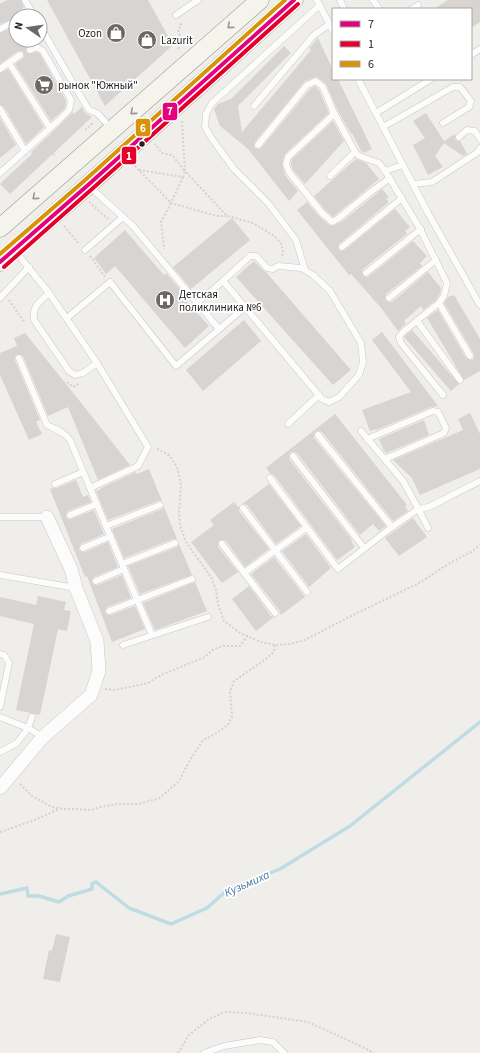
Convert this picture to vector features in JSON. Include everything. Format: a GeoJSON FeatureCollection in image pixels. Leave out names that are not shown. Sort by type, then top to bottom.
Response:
{"type":"FeatureCollection","features":[{"type":"Feature","properties":{"kind":"main road"},"geometry":{"type":"LineString","coordinates":[[14,250],[1,228],[260,0]]}},
{"type":"Feature","properties":{"kind":"main road"},"geometry":{"type":"LineString","coordinates":[[0,262],[87,193],[278,6],[294,0]]}},
{"type":"Feature","properties":{"kind":"street"},"geometry":{"type":"LineString","coordinates":[[0,788],[43,737],[91,695],[99,671],[97,641],[76,588],[71,569],[47,517]]}},
{"type":"Feature","properties":{"kind":"lane"},"geometry":{"type":"LineString","coordinates":[[176,15],[198,0]]}},
{"type":"Feature","properties":{"kind":"lane"},"geometry":{"type":"LineString","coordinates":[[305,270],[296,240],[268,203],[234,169],[212,139],[205,127],[206,114],[212,103],[220,95],[319,2],[332,29]]}},
{"type":"Feature","properties":{"kind":"lane"},"geometry":{"type":"LineString","coordinates":[[414,8],[418,5]]}},
{"type":"Feature","properties":{"kind":"lane"},"geometry":{"type":"LineString","coordinates":[[254,106],[314,35],[330,24]]}},
{"type":"Feature","properties":{"kind":"lane"},"geometry":{"type":"LineString","coordinates":[[48,40],[89,110],[96,113],[112,129]]}},
{"type":"Feature","properties":{"kind":"lane"},"geometry":{"type":"LineString","coordinates":[[0,171],[25,151],[69,110],[71,100],[43,51],[37,47],[30,50]]}},
{"type":"Feature","properties":{"kind":"lane"},"geometry":{"type":"LineString","coordinates":[[0,69],[20,55]]}},
{"type":"Feature","properties":{"kind":"lane"},"geometry":{"type":"LineString","coordinates":[[9,63],[50,128]]}},
{"type":"Feature","properties":{"kind":"lane"},"geometry":{"type":"LineString","coordinates":[[359,80],[413,184],[480,305]]}},
{"type":"Feature","properties":{"kind":"lane"},"geometry":{"type":"LineString","coordinates":[[376,113],[430,80]]}},
{"type":"Feature","properties":{"kind":"lane"},"geometry":{"type":"LineString","coordinates":[[258,145],[307,85],[316,81],[323,87],[334,114],[355,152],[359,156],[379,163],[390,178],[421,229],[447,283],[444,296],[439,304],[403,332],[399,337],[401,343],[443,395]]}},
{"type":"Feature","properties":{"kind":"lane"},"geometry":{"type":"LineString","coordinates":[[383,127],[452,87],[460,87],[471,101],[469,107],[443,123]]}},
{"type":"Feature","properties":{"kind":"lane"},"geometry":{"type":"LineString","coordinates":[[0,109],[25,151]]}},
{"type":"Feature","properties":{"kind":"lane"},"geometry":{"type":"LineString","coordinates":[[334,114],[288,157],[286,164],[289,172],[322,213],[332,222],[339,219],[378,186],[390,178]]}},
{"type":"Feature","properties":{"kind":"lane"},"geometry":{"type":"LineString","coordinates":[[459,137],[467,130],[475,131],[480,139]]}},
{"type":"Feature","properties":{"kind":"lane"},"geometry":{"type":"LineString","coordinates":[[413,184],[432,182],[478,152],[480,148]]}},
{"type":"Feature","properties":{"kind":"lane"},"geometry":{"type":"LineString","coordinates":[[330,176],[355,152]]}},
{"type":"Feature","properties":{"kind":"lane"},"geometry":{"type":"LineString","coordinates":[[385,171],[403,165]]}},
{"type":"Feature","properties":{"kind":"lane"},"geometry":{"type":"LineString","coordinates":[[87,193],[123,217],[133,226],[219,329]]}},
{"type":"Feature","properties":{"kind":"lane"},"geometry":{"type":"LineString","coordinates":[[342,247],[402,198]]}},
{"type":"Feature","properties":{"kind":"lane"},"geometry":{"type":"LineString","coordinates":[[84,250],[123,217]]}},
{"type":"Feature","properties":{"kind":"lane"},"geometry":{"type":"LineString","coordinates":[[366,273],[421,229]]}},
{"type":"Feature","properties":{"kind":"lane"},"geometry":{"type":"LineString","coordinates":[[14,250],[29,267],[67,318],[97,363],[148,446],[138,466],[90,488]]}},
{"type":"Feature","properties":{"kind":"lane"},"geometry":{"type":"LineString","coordinates":[[198,303],[250,256],[256,256],[267,268],[273,269],[278,266],[301,268],[313,275],[330,291],[361,343],[363,362],[359,375],[339,397],[329,402],[322,400],[223,281]]}},
{"type":"Feature","properties":{"kind":"lane"},"geometry":{"type":"LineString","coordinates":[[389,298],[436,260]]}},
{"type":"Feature","properties":{"kind":"lane"},"geometry":{"type":"LineString","coordinates":[[0,298],[29,267]]}},
{"type":"Feature","properties":{"kind":"lane"},"geometry":{"type":"LineString","coordinates":[[67,318],[110,282],[176,366],[244,307]]}},
{"type":"Feature","properties":{"kind":"lane"},"geometry":{"type":"LineString","coordinates":[[49,293],[35,306],[33,313],[34,320],[64,365],[75,375],[83,373],[97,363]]}},
{"type":"Feature","properties":{"kind":"lane"},"geometry":{"type":"LineString","coordinates":[[439,304],[470,356]]}},
{"type":"Feature","properties":{"kind":"lane"},"geometry":{"type":"LineString","coordinates":[[417,321],[460,380]]}},
{"type":"Feature","properties":{"kind":"lane"},"geometry":{"type":"LineString","coordinates":[[19,358],[47,425],[60,431],[70,440],[152,635]]}},
{"type":"Feature","properties":{"kind":"lane"},"geometry":{"type":"LineString","coordinates":[[288,424],[319,395]]}},
{"type":"Feature","properties":{"kind":"lane"},"geometry":{"type":"LineString","coordinates":[[367,439],[433,412],[438,412],[446,428],[444,433],[385,459]]}},
{"type":"Feature","properties":{"kind":"lane"},"geometry":{"type":"LineString","coordinates":[[361,431],[403,481],[428,528]]}},
{"type":"Feature","properties":{"kind":"lane"},"geometry":{"type":"LineString","coordinates":[[318,435],[392,527]]}},
{"type":"Feature","properties":{"kind":"lane"},"geometry":{"type":"LineString","coordinates":[[293,456],[364,548]]}},
{"type":"Feature","properties":{"kind":"lane"},"geometry":{"type":"LineString","coordinates":[[55,484],[83,472]]}},
{"type":"Feature","properties":{"kind":"lane"},"geometry":{"type":"LineString","coordinates":[[270,478],[338,569],[392,527],[417,510],[431,506],[480,481]]}},
{"type":"Feature","properties":{"kind":"lane"},"geometry":{"type":"LineString","coordinates":[[70,515],[97,504]]}},
{"type":"Feature","properties":{"kind":"lane"},"geometry":{"type":"LineString","coordinates":[[106,526],[160,506]]}},
{"type":"Feature","properties":{"kind":"lane"},"geometry":{"type":"LineString","coordinates":[[243,508],[306,592]]}},
{"type":"Feature","properties":{"kind":"lane"},"geometry":{"type":"LineString","coordinates":[[0,517],[47,517]]}},
{"type":"Feature","properties":{"kind":"lane"},"geometry":{"type":"LineString","coordinates":[[244,573],[306,528]]}},
{"type":"Feature","properties":{"kind":"lane"},"geometry":{"type":"LineString","coordinates":[[83,548],[111,536]]}},
{"type":"Feature","properties":{"kind":"lane"},"geometry":{"type":"LineString","coordinates":[[96,581],[123,566],[174,543]]}},
{"type":"Feature","properties":{"kind":"lane"},"geometry":{"type":"LineString","coordinates":[[222,544],[275,613]]}},
{"type":"Feature","properties":{"kind":"lane"},"geometry":{"type":"LineString","coordinates":[[0,575],[76,588]]}},
{"type":"Feature","properties":{"kind":"lane"},"geometry":{"type":"LineString","coordinates":[[109,611],[192,580]]}},
{"type":"Feature","properties":{"kind":"lane"},"geometry":{"type":"LineString","coordinates":[[123,645],[208,617]]}},
{"type":"Feature","properties":{"kind":"lane"},"geometry":{"type":"LineString","coordinates":[[0,654],[4,655],[9,663],[0,707]]}},
{"type":"Feature","properties":{"kind":"lane"},"geometry":{"type":"LineString","coordinates":[[0,752],[17,743],[28,728],[32,716]]}},
{"type":"Feature","properties":{"kind":"lane"},"geometry":{"type":"LineString","coordinates":[[0,717],[28,728],[43,737]]}},
{"type":"Feature","properties":{"kind":"lane"},"geometry":{"type":"LineString","coordinates":[[204,1053],[224,1046],[260,1040],[273,1042],[284,1053]]}},
{"type":"Feature","properties":{"kind":"path"},"geometry":{"type":"LineString","coordinates":[[176,15],[182,24],[178,30],[180,36],[175,43],[179,49]]}},
{"type":"Feature","properties":{"kind":"path"},"geometry":{"type":"LineString","coordinates":[[164,247],[161,222],[185,171],[182,120]]}},
{"type":"Feature","properties":{"kind":"path"},"geometry":{"type":"LineString","coordinates":[[85,130],[94,122]]}},
{"type":"Feature","properties":{"kind":"path"},"geometry":{"type":"LineString","coordinates":[[155,144],[162,153],[172,155],[227,216]]}},
{"type":"Feature","properties":{"kind":"path"},"geometry":{"type":"LineString","coordinates":[[132,163],[170,203],[217,216],[227,216],[253,223],[274,236],[281,244],[284,252],[278,266]]}},
{"type":"Feature","properties":{"kind":"path"},"geometry":{"type":"LineString","coordinates":[[138,170],[183,177]]}},
{"type":"Feature","properties":{"kind":"path"},"geometry":{"type":"LineString","coordinates":[[87,193],[114,225]]}},
{"type":"Feature","properties":{"kind":"path"},"geometry":{"type":"LineString","coordinates":[[62,223],[103,274]]}},
{"type":"Feature","properties":{"kind":"path"},"geometry":{"type":"LineString","coordinates":[[93,689],[114,690],[148,683],[203,658],[214,648],[223,646],[240,646],[247,636]]}},
{"type":"Feature","properties":{"kind":"path"},"geometry":{"type":"LineString","coordinates":[[10,775],[32,796],[52,807],[61,809],[91,810],[117,804],[138,804],[160,798],[179,781],[203,740],[228,725],[232,716],[230,691],[234,681],[274,652],[274,645]]}},
{"type":"Feature","properties":{"kind":"path"},"geometry":{"type":"LineString","coordinates":[[0,832],[61,809]]}},
{"type":"Feature","properties":{"kind":"path"},"geometry":{"type":"LineString","coordinates":[[178,1053],[188,1036],[209,1019],[225,1012],[248,1013],[308,1022],[374,1053]]}},
{"type":"Feature","properties":{"kind":"building","name":"рынок \"Южный\""},"geometry":{"type":"Polygon","coordinates":[[[7,0],[21,0],[24,7],[8,8],[8,21],[0,24],[0,4],[7,0]]]}},
{"type":"Feature","properties":{"kind":"building"},"geometry":{"type":"Polygon","coordinates":[[[47,0],[148,0],[173,45],[105,106],[47,0]]]}},
{"type":"Feature","properties":{"kind":"building"},"geometry":{"type":"Polygon","coordinates":[[[448,0],[480,0],[480,22],[472,27],[472,8],[436,8],[448,0]]]}},
{"type":"Feature","properties":{"kind":"building","name":"рынок \"Южный\""},"geometry":{"type":"Polygon","coordinates":[[[8,30],[8,48],[26,48],[26,52],[29,54],[37,52],[40,54],[66,101],[65,108],[51,121],[15,64],[24,57],[23,52],[18,51],[0,64],[0,33],[8,30]]]}},
{"type":"Feature","properties":{"kind":"building"},"geometry":{"type":"Polygon","coordinates":[[[318,38],[332,68],[332,80],[338,80],[372,149],[364,153],[361,151],[337,109],[326,84],[316,77],[305,81],[254,145],[257,149],[261,148],[310,89],[315,86],[319,90],[329,113],[285,154],[282,163],[285,175],[298,191],[289,201],[248,149],[220,126],[214,109],[218,104],[231,99],[284,46],[291,53],[238,106],[242,132],[311,50],[309,48],[318,38]]]}},
{"type":"Feature","properties":{"kind":"building","name":"рынок \"Южный\""},"geometry":{"type":"Polygon","coordinates":[[[8,69],[44,127],[26,144],[4,107],[0,105],[0,73],[8,69]]]}},
{"type":"Feature","properties":{"kind":"building","name":"рынок \"Южный\""},"geometry":{"type":"Polygon","coordinates":[[[82,107],[85,113],[92,117],[10,194],[0,184],[73,112],[74,114],[82,107]]]}},
{"type":"Feature","properties":{"kind":"building"},"geometry":{"type":"Polygon","coordinates":[[[426,113],[444,141],[455,134],[455,140],[460,141],[467,154],[463,156],[444,143],[435,156],[443,167],[428,175],[413,145],[425,138],[413,121],[426,113]]]}},
{"type":"Feature","properties":{"kind":"building"},"geometry":{"type":"Polygon","coordinates":[[[0,118],[16,145],[0,158],[0,118]]]}},
{"type":"Feature","properties":{"kind":"building"},"geometry":{"type":"Polygon","coordinates":[[[333,121],[344,141],[305,184],[293,170],[291,164],[292,159],[333,121]]]}},
{"type":"Feature","properties":{"kind":"building"},"geometry":{"type":"Polygon","coordinates":[[[356,159],[366,163],[379,179],[333,217],[325,210],[314,196],[356,159]]]}},
{"type":"Feature","properties":{"kind":"building"},"geometry":{"type":"Polygon","coordinates":[[[382,189],[389,197],[386,199],[389,202],[339,244],[338,247],[340,251],[345,250],[395,209],[410,227],[405,231],[407,234],[363,269],[362,273],[364,277],[368,277],[413,241],[427,256],[420,263],[422,266],[386,294],[385,299],[388,302],[392,302],[428,272],[441,288],[440,294],[436,300],[423,310],[421,306],[404,321],[406,323],[398,331],[382,309],[351,274],[349,275],[297,210],[307,202],[319,216],[329,225],[333,226],[343,221],[382,189]]]}},
{"type":"Feature","properties":{"kind":"building"},"geometry":{"type":"Polygon","coordinates":[[[232,218],[250,240],[191,289],[173,267],[232,218]]]}},
{"type":"Feature","properties":{"kind":"building","name":"Детская поликлиника №6"},"geometry":{"type":"Polygon","coordinates":[[[125,230],[164,275],[166,273],[184,294],[182,296],[209,326],[185,348],[115,266],[106,274],[94,258],[125,230]]]}},
{"type":"Feature","properties":{"kind":"building"},"geometry":{"type":"Polygon","coordinates":[[[254,261],[266,272],[351,370],[333,385],[236,277],[254,261]]]}},
{"type":"Feature","properties":{"kind":"building"},"geometry":{"type":"Polygon","coordinates":[[[454,295],[480,339],[480,371],[464,380],[427,318],[438,310],[466,358],[473,360],[474,354],[444,303],[448,297],[454,295]]]}},
{"type":"Feature","properties":{"kind":"building"},"geometry":{"type":"Polygon","coordinates":[[[244,320],[261,341],[203,391],[186,370],[244,320]]]}},
{"type":"Feature","properties":{"kind":"building"},"geometry":{"type":"Polygon","coordinates":[[[412,330],[459,384],[451,391],[404,337],[412,330]]]}},
{"type":"Feature","properties":{"kind":"building"},"geometry":{"type":"Polygon","coordinates":[[[382,332],[438,406],[431,407],[376,430],[370,431],[362,410],[411,392],[372,340],[382,332]]]}},
{"type":"Feature","properties":{"kind":"building"},"geometry":{"type":"Polygon","coordinates":[[[25,333],[130,465],[98,480],[68,407],[48,416],[23,356],[19,354],[15,356],[15,360],[40,420],[36,422],[42,434],[29,440],[0,375],[0,353],[17,346],[14,338],[25,333]]]}},
{"type":"Feature","properties":{"kind":"building"},"geometry":{"type":"Polygon","coordinates":[[[470,413],[480,434],[480,469],[420,495],[412,478],[393,460],[463,430],[458,419],[470,413]]]}},
{"type":"Feature","properties":{"kind":"building"},"geometry":{"type":"Polygon","coordinates":[[[335,414],[407,505],[405,507],[408,511],[393,521],[322,432],[316,431],[314,438],[386,526],[379,531],[373,524],[360,535],[297,453],[291,452],[289,459],[352,540],[351,541],[355,547],[337,560],[274,475],[271,474],[266,468],[335,414]]]}},
{"type":"Feature","properties":{"kind":"building"},"geometry":{"type":"Polygon","coordinates":[[[424,420],[429,435],[386,453],[384,451],[379,439],[424,420]]]}},
{"type":"Feature","properties":{"kind":"building"},"geometry":{"type":"Polygon","coordinates":[[[149,469],[162,501],[158,501],[108,520],[96,491],[136,472],[137,474],[149,469]]]}},
{"type":"Feature","properties":{"kind":"building"},"geometry":{"type":"Polygon","coordinates":[[[76,480],[83,497],[88,495],[91,502],[68,511],[66,517],[71,519],[94,510],[104,534],[81,544],[79,550],[85,552],[108,542],[118,567],[94,577],[92,583],[98,585],[122,575],[131,598],[107,607],[105,613],[111,615],[135,606],[145,629],[112,642],[87,576],[85,577],[50,489],[57,488],[76,480]]]}},
{"type":"Feature","properties":{"kind":"building"},"geometry":{"type":"Polygon","coordinates":[[[269,484],[301,526],[276,544],[247,505],[242,504],[269,484]]]}},
{"type":"Feature","properties":{"kind":"building"},"geometry":{"type":"Polygon","coordinates":[[[234,502],[238,507],[239,506],[239,511],[269,549],[245,567],[226,541],[220,540],[218,547],[238,572],[222,583],[191,542],[214,525],[210,520],[234,502]]]}},
{"type":"Feature","properties":{"kind":"building"},"geometry":{"type":"Polygon","coordinates":[[[164,507],[177,539],[173,539],[124,558],[112,529],[164,507]]]}},
{"type":"Feature","properties":{"kind":"building"},"geometry":{"type":"Polygon","coordinates":[[[413,518],[427,537],[399,556],[385,538],[413,518]]]}},
{"type":"Feature","properties":{"kind":"building"},"geometry":{"type":"Polygon","coordinates":[[[306,534],[331,568],[309,587],[282,551],[306,534]]]}},
{"type":"Feature","properties":{"kind":"building"},"geometry":{"type":"Polygon","coordinates":[[[179,544],[192,575],[140,594],[128,566],[177,547],[179,544]]]}},
{"type":"Feature","properties":{"kind":"building"},"geometry":{"type":"Polygon","coordinates":[[[274,557],[305,597],[281,615],[279,610],[251,574],[274,557]]]}},
{"type":"Feature","properties":{"kind":"building"},"geometry":{"type":"Polygon","coordinates":[[[195,582],[207,611],[155,630],[143,603],[195,582]]]}},
{"type":"Feature","properties":{"kind":"building"},"geometry":{"type":"Polygon","coordinates":[[[249,586],[271,616],[274,617],[256,631],[232,599],[249,586]]]}},
{"type":"Feature","properties":{"kind":"building"},"geometry":{"type":"Polygon","coordinates":[[[38,596],[66,602],[64,610],[71,611],[67,631],[58,629],[40,715],[16,710],[34,624],[0,616],[0,597],[36,605],[38,596]]]}},
{"type":"Feature","properties":{"kind":"building"},"geometry":{"type":"Polygon","coordinates":[[[56,934],[70,937],[60,982],[43,979],[49,950],[52,951],[56,934]]]}},
{"type":"Feature","properties":{"kind":"waterway","name":"Кузьмиха"},"geometry":{"type":"LineString","coordinates":[[0,894],[27,888],[28,896],[39,896],[59,902],[68,896],[92,889],[92,884],[96,882],[129,908],[171,924],[207,908],[226,891],[280,869],[350,826],[480,722]]}},
{"type":"Feature","properties":{"kind":"transit line","name":"6"},"geometry":{"type":"LineString","coordinates":[[0,254],[84,181],[285,0]]}},
{"type":"Feature","properties":{"kind":"transit line","name":"7"},"geometry":{"type":"LineString","coordinates":[[0,262],[294,0]]}},
{"type":"Feature","properties":{"kind":"transit line","name":"1"},"geometry":{"type":"LineString","coordinates":[[4,267],[298,4]]}},
{"type":"Feature","properties":{"kind":"place","name":"Ozon"},"geometry":{"type":"Point","coordinates":[116,33]}},
{"type":"Feature","properties":{"kind":"place","name":"Lazurit"},"geometry":{"type":"Point","coordinates":[147,40]}},
{"type":"Feature","properties":{"kind":"place","name":"рынок \"Южный\""},"geometry":{"type":"Point","coordinates":[44,85]}},
{"type":"Feature","properties":{"kind":"place","name":"Детская поликлиника №6"},"geometry":{"type":"Point","coordinates":[165,300]}}]}
